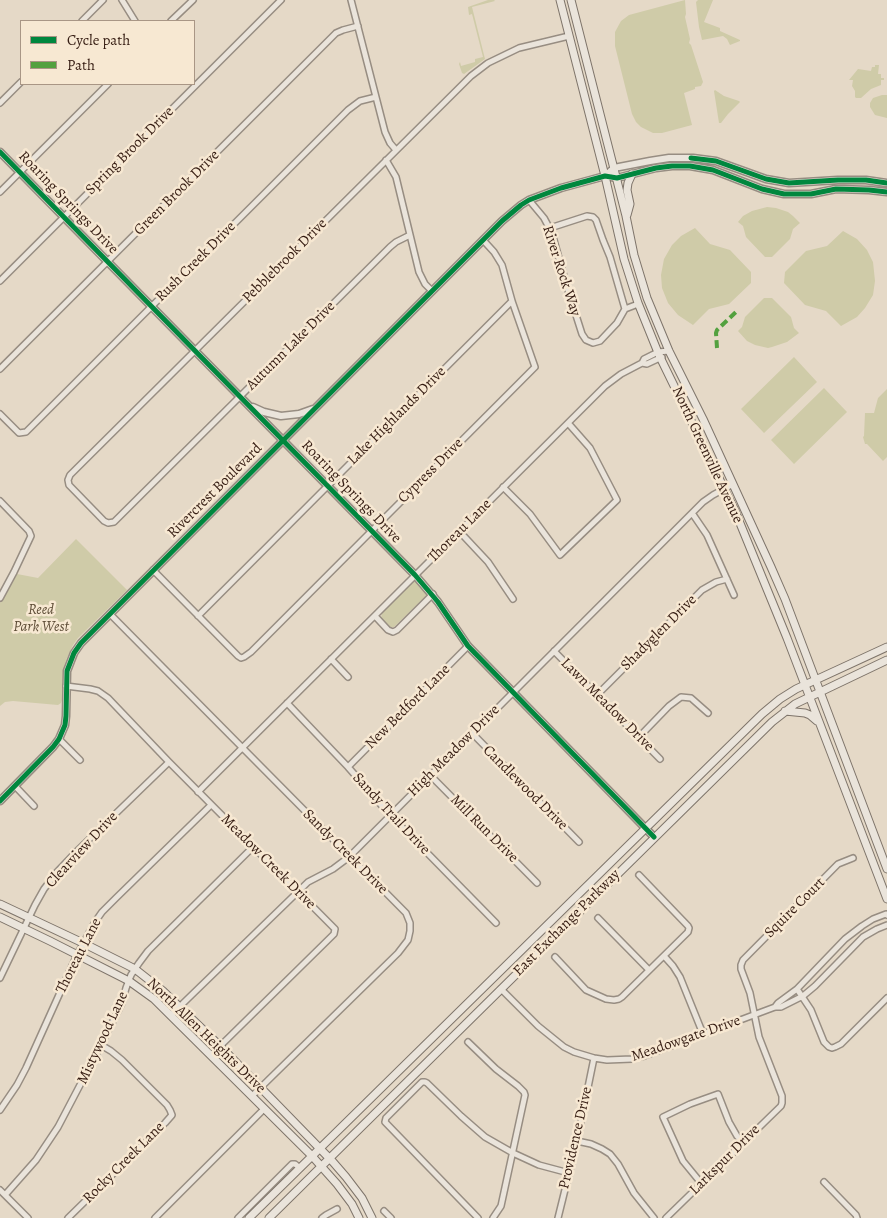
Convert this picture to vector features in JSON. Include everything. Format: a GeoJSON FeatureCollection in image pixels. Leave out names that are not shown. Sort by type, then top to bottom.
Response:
{"type":"FeatureCollection","features":[{"type":"Feature","properties":{"kind":"main road","name":"North Greenville Avenue"},"geometry":{"type":"LineString","coordinates":[[560,0],[624,259],[638,304],[659,355],[725,489],[788,638],[804,685],[887,899]]}},
{"type":"Feature","properties":{"kind":"main road","name":"North Greenville Avenue"},"geometry":{"type":"LineString","coordinates":[[571,0],[617,178],[634,255],[648,298],[669,351],[733,484],[785,599],[887,869]]}},
{"type":"Feature","properties":{"kind":"main road"},"geometry":{"type":"LineString","coordinates":[[569,36],[579,33]]}},
{"type":"Feature","properties":{"kind":"main road"},"geometry":{"type":"LineString","coordinates":[[626,216],[630,204],[627,190],[632,174]]}},
{"type":"Feature","properties":{"kind":"main road"},"geometry":{"type":"LineString","coordinates":[[773,603],[785,599]]}},
{"type":"Feature","properties":{"kind":"main road","name":"East Exchange Parkway"},"geometry":{"type":"LineString","coordinates":[[249,1218],[753,722],[775,703],[804,685],[887,647]]}},
{"type":"Feature","properties":{"kind":"main road","name":"East Exchange Parkway"},"geometry":{"type":"LineString","coordinates":[[269,1218],[772,722],[795,704],[887,660]]}},
{"type":"Feature","properties":{"kind":"main road"},"geometry":{"type":"LineString","coordinates":[[786,711],[808,713],[819,724]]}},
{"type":"Feature","properties":{"kind":"main road"},"geometry":{"type":"LineString","coordinates":[[726,749],[734,758]]}},
{"type":"Feature","properties":{"kind":"main road"},"geometry":{"type":"LineString","coordinates":[[849,802],[860,798]]}},
{"type":"Feature","properties":{"kind":"main road","name":"North Allen Heights Drive"},"geometry":{"type":"LineString","coordinates":[[0,904],[135,970],[163,991],[320,1148],[362,1198],[372,1218]]}},
{"type":"Feature","properties":{"kind":"main road","name":"North Allen Heights Drive"},"geometry":{"type":"LineString","coordinates":[[0,917],[129,981],[154,999],[312,1156],[337,1184],[352,1204],[359,1218]]}},
{"type":"Feature","properties":{"kind":"main road"},"geometry":{"type":"LineString","coordinates":[[492,979],[501,988]]}},
{"type":"Feature","properties":{"kind":"main road"},"geometry":{"type":"LineString","coordinates":[[406,1064],[415,1073]]}},
{"type":"Feature","properties":{"kind":"main road"},"geometry":{"type":"LineString","coordinates":[[388,1081],[398,1090]]}},
{"type":"Feature","properties":{"kind":"street"},"geometry":{"type":"LineString","coordinates":[[83,20],[103,0]]}},
{"type":"Feature","properties":{"kind":"street"},"geometry":{"type":"LineString","coordinates":[[122,0],[134,20]]}},
{"type":"Feature","properties":{"kind":"street"},"geometry":{"type":"LineString","coordinates":[[172,20],[193,0]]}},
{"type":"Feature","properties":{"kind":"street","name":"Spring Brook Drive"},"geometry":{"type":"LineString","coordinates":[[195,83],[281,0]]}},
{"type":"Feature","properties":{"kind":"street"},"geometry":{"type":"LineString","coordinates":[[351,0],[388,139],[396,150]]}},
{"type":"Feature","properties":{"kind":"street","name":"Green Brook Drive"},"geometry":{"type":"LineString","coordinates":[[0,369],[336,34],[358,26]]}},
{"type":"Feature","properties":{"kind":"street","name":"Pebblebrook Drive"},"geometry":{"type":"LineString","coordinates":[[110,523],[104,521],[69,485],[69,477],[396,150],[483,66],[519,48],[569,36]]}},
{"type":"Feature","properties":{"kind":"street"},"geometry":{"type":"LineString","coordinates":[[0,103],[20,83]]}},
{"type":"Feature","properties":{"kind":"street"},"geometry":{"type":"LineString","coordinates":[[0,192],[107,85]]}},
{"type":"Feature","properties":{"kind":"street","name":"Spring Brook Drive"},"geometry":{"type":"LineString","coordinates":[[0,281],[193,85]]}},
{"type":"Feature","properties":{"kind":"street","name":"Rush Creek Drive"},"geometry":{"type":"LineString","coordinates":[[0,414],[17,432],[21,434],[26,432],[354,104],[376,96]]}},
{"type":"Feature","properties":{"kind":"street","name":"Roaring Springs Drive"},"geometry":{"type":"LineString","coordinates":[[0,152],[415,576],[444,609],[468,646],[654,837]]}},
{"type":"Feature","properties":{"kind":"street","name":"Rivercrest Boulevard"},"geometry":{"type":"LineString","coordinates":[[605,176],[614,168],[650,160],[693,158],[716,162],[766,179],[789,183],[838,180],[866,180],[887,183]]}},
{"type":"Feature","properties":{"kind":"street"},"geometry":{"type":"LineString","coordinates":[[386,160],[396,177],[422,278],[432,291]]}},
{"type":"Feature","properties":{"kind":"street","name":"Rivercrest Boulevard"},"geometry":{"type":"LineString","coordinates":[[0,801],[59,739],[65,725],[67,671],[74,653],[81,642],[483,240],[510,214],[529,200],[560,188],[605,176],[617,178],[656,168],[690,166],[713,170],[762,189],[784,194],[811,194],[836,189],[887,192]]}},
{"type":"Feature","properties":{"kind":"street","name":"River Rock Way"},"geometry":{"type":"LineString","coordinates":[[529,200],[550,228],[584,338],[591,343],[598,342],[617,323],[625,308]]}},
{"type":"Feature","properties":{"kind":"street"},"geometry":{"type":"LineString","coordinates":[[550,228],[585,217],[591,216],[596,220],[610,257],[625,308],[638,304]]}},
{"type":"Feature","properties":{"kind":"street","name":"Autumn Lake Drive"},"geometry":{"type":"LineString","coordinates":[[110,523],[115,521],[390,247],[410,235]]}},
{"type":"Feature","properties":{"kind":"street"},"geometry":{"type":"LineString","coordinates":[[483,240],[502,265],[512,301]]}},
{"type":"Feature","properties":{"kind":"street","name":"Cypress Drive"},"geometry":{"type":"LineString","coordinates":[[198,616],[241,658],[251,652],[534,367],[512,301]]}},
{"type":"Feature","properties":{"kind":"street","name":"Lake Highlands Drive"},"geometry":{"type":"LineString","coordinates":[[198,616],[512,301]]}},
{"type":"Feature","properties":{"kind":"street","name":"Thoreau Lane"},"geometry":{"type":"LineString","coordinates":[[198,792],[503,487],[614,379],[642,363],[647,364],[659,355],[669,351]]}},
{"type":"Feature","properties":{"kind":"street"},"geometry":{"type":"LineString","coordinates":[[247,404],[264,412],[281,416],[299,414],[316,407]]}},
{"type":"Feature","properties":{"kind":"street"},"geometry":{"type":"LineString","coordinates":[[503,487],[530,514],[560,555],[617,500],[590,448],[568,423]]}},
{"type":"Feature","properties":{"kind":"street","name":"High Meadow Drive"},"geometry":{"type":"LineString","coordinates":[[171,1015],[308,882],[333,869],[349,857],[692,513],[708,498],[733,484]]}},
{"type":"Feature","properties":{"kind":"street"},"geometry":{"type":"LineString","coordinates":[[0,501],[30,531],[31,536],[0,598]]}},
{"type":"Feature","properties":{"kind":"street"},"geometry":{"type":"LineString","coordinates":[[692,513],[707,535],[734,595]]}},
{"type":"Feature","properties":{"kind":"street"},"geometry":{"type":"LineString","coordinates":[[459,532],[488,562],[513,599]]}},
{"type":"Feature","properties":{"kind":"street"},"geometry":{"type":"LineString","coordinates":[[153,570],[198,616]]}},
{"type":"Feature","properties":{"kind":"street","name":"Shadyglen Drive"},"geometry":{"type":"LineString","coordinates":[[597,695],[702,590],[716,582],[727,579]]}},
{"type":"Feature","properties":{"kind":"street"},"geometry":{"type":"LineString","coordinates":[[375,616],[388,630],[393,632],[432,594]]}},
{"type":"Feature","properties":{"kind":"street","name":"Sandy Creek Drive"},"geometry":{"type":"LineString","coordinates":[[110,614],[406,913],[410,923],[408,940],[398,953],[252,1096]]}},
{"type":"Feature","properties":{"kind":"street","name":"New Bedford Lane"},"geometry":{"type":"LineString","coordinates":[[348,767],[468,646]]}},
{"type":"Feature","properties":{"kind":"street","name":"Lawn Meadow Drive"},"geometry":{"type":"LineString","coordinates":[[554,651],[660,759]]}},
{"type":"Feature","properties":{"kind":"street"},"geometry":{"type":"LineString","coordinates":[[331,659],[348,677]]}},
{"type":"Feature","properties":{"kind":"street","name":"Meadow Creek Drive"},"geometry":{"type":"LineString","coordinates":[[66,686],[90,689],[108,698],[198,792],[335,929],[334,934],[211,1055]]}},
{"type":"Feature","properties":{"kind":"street"},"geometry":{"type":"LineString","coordinates":[[639,737],[669,706],[681,697],[691,698],[708,713]]}},
{"type":"Feature","properties":{"kind":"street","name":"Sandy Trail Drive"},"geometry":{"type":"LineString","coordinates":[[287,703],[348,767],[390,815],[496,923]]}},
{"type":"Feature","properties":{"kind":"street","name":"Candlewood Drive"},"geometry":{"type":"LineString","coordinates":[[472,733],[579,842]]}},
{"type":"Feature","properties":{"kind":"street"},"geometry":{"type":"LineString","coordinates":[[59,739],[80,760]]}},
{"type":"Feature","properties":{"kind":"street","name":"Clearview Drive"},"geometry":{"type":"LineString","coordinates":[[0,978],[23,928],[44,890],[57,872],[76,851],[169,762]]}},
{"type":"Feature","properties":{"kind":"street","name":"Mill Run Drive"},"geometry":{"type":"LineString","coordinates":[[430,775],[537,884]]}},
{"type":"Feature","properties":{"kind":"street"},"geometry":{"type":"LineString","coordinates":[[15,786],[34,806]]}},
{"type":"Feature","properties":{"kind":"street","name":"Thoreau Lane"},"geometry":{"type":"LineString","coordinates":[[0,1110],[26,1068],[83,943],[102,912],[211,805]]}},
{"type":"Feature","properties":{"kind":"street","name":"Mistywood Lane"},"geometry":{"type":"LineString","coordinates":[[5,1195],[36,1160],[58,1127],[122,1003],[129,981],[148,951],[253,847]]}},
{"type":"Feature","properties":{"kind":"street","name":"Squire Court"},"geometry":{"type":"LineString","coordinates":[[754,1015],[750,993],[741,965],[747,956],[838,864],[853,858]]}},
{"type":"Feature","properties":{"kind":"street"},"geometry":{"type":"LineString","coordinates":[[555,958],[586,990],[606,999],[619,999],[664,956],[688,932],[688,926],[639,875]]}},
{"type":"Feature","properties":{"kind":"street","name":"Meadowgate Drive"},"geometry":{"type":"LineString","coordinates":[[775,1007],[778,1002],[797,989],[845,939],[873,919],[887,914]]}},
{"type":"Feature","properties":{"kind":"street"},"geometry":{"type":"LineString","coordinates":[[598,918],[649,970]]}},
{"type":"Feature","properties":{"kind":"street","name":"Meadowgate Drive"},"geometry":{"type":"LineString","coordinates":[[501,988],[538,1026],[556,1041],[574,1052],[594,1058],[632,1059],[775,1007],[781,1007],[803,996],[863,937],[887,925]]}},
{"type":"Feature","properties":{"kind":"street"},"geometry":{"type":"LineString","coordinates":[[664,956],[680,977],[703,1034]]}},
{"type":"Feature","properties":{"kind":"street"},"geometry":{"type":"LineString","coordinates":[[797,989],[811,1010],[824,1042],[832,1048],[840,1044],[887,998]]}},
{"type":"Feature","properties":{"kind":"street","name":"Larkspur Drive"},"geometry":{"type":"LineString","coordinates":[[666,1218],[780,1106],[782,1096],[759,1037],[754,1015]]}},
{"type":"Feature","properties":{"kind":"street"},"geometry":{"type":"LineString","coordinates":[[468,1042],[496,1069],[518,1086],[525,1095],[502,1206],[493,1218]]}},
{"type":"Feature","properties":{"kind":"street","name":"Rocky Creek Lane"},"geometry":{"type":"LineString","coordinates":[[68,1218],[172,1115],[166,1105],[122,1060],[101,1045]]}},
{"type":"Feature","properties":{"kind":"street","name":"Providence Drive"},"geometry":{"type":"LineString","coordinates":[[558,1218],[577,1141],[594,1058]]}},
{"type":"Feature","properties":{"kind":"street"},"geometry":{"type":"LineString","coordinates":[[478,1218],[386,1123],[386,1118],[423,1081],[485,1137],[539,1165],[569,1173]]}},
{"type":"Feature","properties":{"kind":"street"},"geometry":{"type":"LineString","coordinates":[[701,1184],[683,1161],[663,1117],[690,1104],[718,1094],[729,1122],[743,1142]]}},
{"type":"Feature","properties":{"kind":"street"},"geometry":{"type":"LineString","coordinates":[[155,1218],[264,1109]]}},
{"type":"Feature","properties":{"kind":"street"},"geometry":{"type":"LineString","coordinates":[[577,1141],[591,1144],[610,1154],[618,1164],[641,1204],[654,1218]]}},
{"type":"Feature","properties":{"kind":"street","name":"East Exchange Parkway"},"geometry":{"type":"LineString","coordinates":[[238,1218],[292,1164],[300,1168]]}},
{"type":"Feature","properties":{"kind":"street"},"geometry":{"type":"LineString","coordinates":[[824,1182],[857,1218]]}},
{"type":"Feature","properties":{"kind":"street"},"geometry":{"type":"LineString","coordinates":[[0,1190],[28,1218]]}},
{"type":"Feature","properties":{"kind":"street"},"geometry":{"type":"LineString","coordinates":[[322,1218],[337,1209]]}},
{"type":"Feature","properties":{"kind":"street"},"geometry":{"type":"LineString","coordinates":[[384,1211],[391,1218]]}},
{"type":"Feature","properties":{"kind":"green space"},"geometry":{"type":"Polygon","coordinates":[[[488,0],[495,1],[472,7],[485,59],[464,74],[459,64],[460,62],[461,66],[475,62],[475,59],[483,57],[472,14],[469,15],[468,7],[488,0]]]}},
{"type":"Feature","properties":{"kind":"green space"},"geometry":{"type":"Polygon","coordinates":[[[685,0],[685,17],[690,39],[689,43],[703,82],[701,86],[684,93],[692,125],[662,133],[653,133],[641,127],[632,114],[615,46],[615,32],[621,21],[629,15],[685,0]]]}},
{"type":"Feature","properties":{"kind":"green space"},"geometry":{"type":"Polygon","coordinates":[[[698,0],[713,0],[704,22],[720,28],[720,31],[740,41],[730,45],[723,36],[702,40],[696,2],[698,0]]]}},
{"type":"Feature","properties":{"kind":"green space"},"geometry":{"type":"Polygon","coordinates":[[[875,65],[879,65],[878,74],[881,74],[881,78],[884,78],[884,80],[881,80],[881,85],[871,89],[861,98],[856,98],[852,86],[853,80],[849,80],[858,69],[871,71],[875,65]]]}},
{"type":"Feature","properties":{"kind":"green space"},"geometry":{"type":"Polygon","coordinates":[[[715,90],[724,96],[740,102],[721,123],[719,123],[715,90]]]}},
{"type":"Feature","properties":{"kind":"green space"},"geometry":{"type":"Polygon","coordinates":[[[887,95],[887,118],[875,115],[870,107],[873,98],[887,95]]]}},
{"type":"Feature","properties":{"kind":"green space"},"geometry":{"type":"Polygon","coordinates":[[[767,207],[788,212],[800,223],[793,229],[790,239],[772,257],[765,257],[746,237],[743,226],[738,222],[743,216],[752,211],[767,207]]]}},
{"type":"Feature","properties":{"kind":"green space"},"geometry":{"type":"Polygon","coordinates":[[[695,228],[710,244],[730,250],[751,272],[751,283],[729,304],[709,309],[693,325],[678,315],[668,303],[662,288],[661,275],[664,259],[672,245],[681,236],[695,228]]]}},
{"type":"Feature","properties":{"kind":"green space"},"geometry":{"type":"Polygon","coordinates":[[[843,231],[857,239],[867,250],[873,262],[875,281],[873,295],[865,308],[857,317],[841,326],[826,311],[805,305],[784,283],[785,272],[806,251],[827,246],[843,231]]]}},
{"type":"Feature","properties":{"kind":"green space"},"geometry":{"type":"Polygon","coordinates":[[[764,298],[772,298],[791,317],[794,328],[799,333],[787,342],[768,348],[747,341],[738,331],[742,327],[745,317],[764,298]]]}},
{"type":"Feature","properties":{"kind":"green space"},"geometry":{"type":"Polygon","coordinates":[[[794,357],[817,382],[764,433],[741,409],[794,357]]]}},
{"type":"Feature","properties":{"kind":"green space"},"geometry":{"type":"Polygon","coordinates":[[[824,388],[847,412],[794,464],[771,440],[824,388]]]}},
{"type":"Feature","properties":{"kind":"green space"},"geometry":{"type":"Polygon","coordinates":[[[887,389],[887,457],[883,461],[865,444],[863,437],[865,413],[874,413],[878,398],[887,389]]]}},
{"type":"Feature","properties":{"kind":"green space","name":"Reed Park West"},"geometry":{"type":"Polygon","coordinates":[[[76,539],[127,590],[73,645],[64,667],[61,703],[58,705],[13,701],[5,702],[0,706],[0,603],[17,574],[38,578],[76,539]]]}},
{"type":"Feature","properties":{"kind":"green space"},"geometry":{"type":"Polygon","coordinates":[[[415,581],[426,591],[426,596],[394,627],[390,627],[381,618],[382,613],[415,581]]]}},
{"type":"Feature","properties":{"kind":"marked path"},"geometry":{"type":"LineString","coordinates":[[717,348],[717,330],[738,310]]}},
{"type":"Feature","properties":{"kind":"cycle path"},"geometry":{"type":"LineString","coordinates":[[0,152],[415,575],[438,602],[468,646],[654,837]]}},
{"type":"Feature","properties":{"kind":"cycle path"},"geometry":{"type":"LineString","coordinates":[[691,158],[716,161],[766,179],[789,183],[838,180],[866,180],[887,183]]}},
{"type":"Feature","properties":{"kind":"cycle path"},"geometry":{"type":"LineString","coordinates":[[0,801],[59,739],[65,725],[67,671],[74,653],[81,643],[502,221],[521,205],[561,188],[605,176],[617,178],[672,166],[690,166],[713,170],[762,189],[784,194],[811,194],[836,189],[887,192]]}}]}
